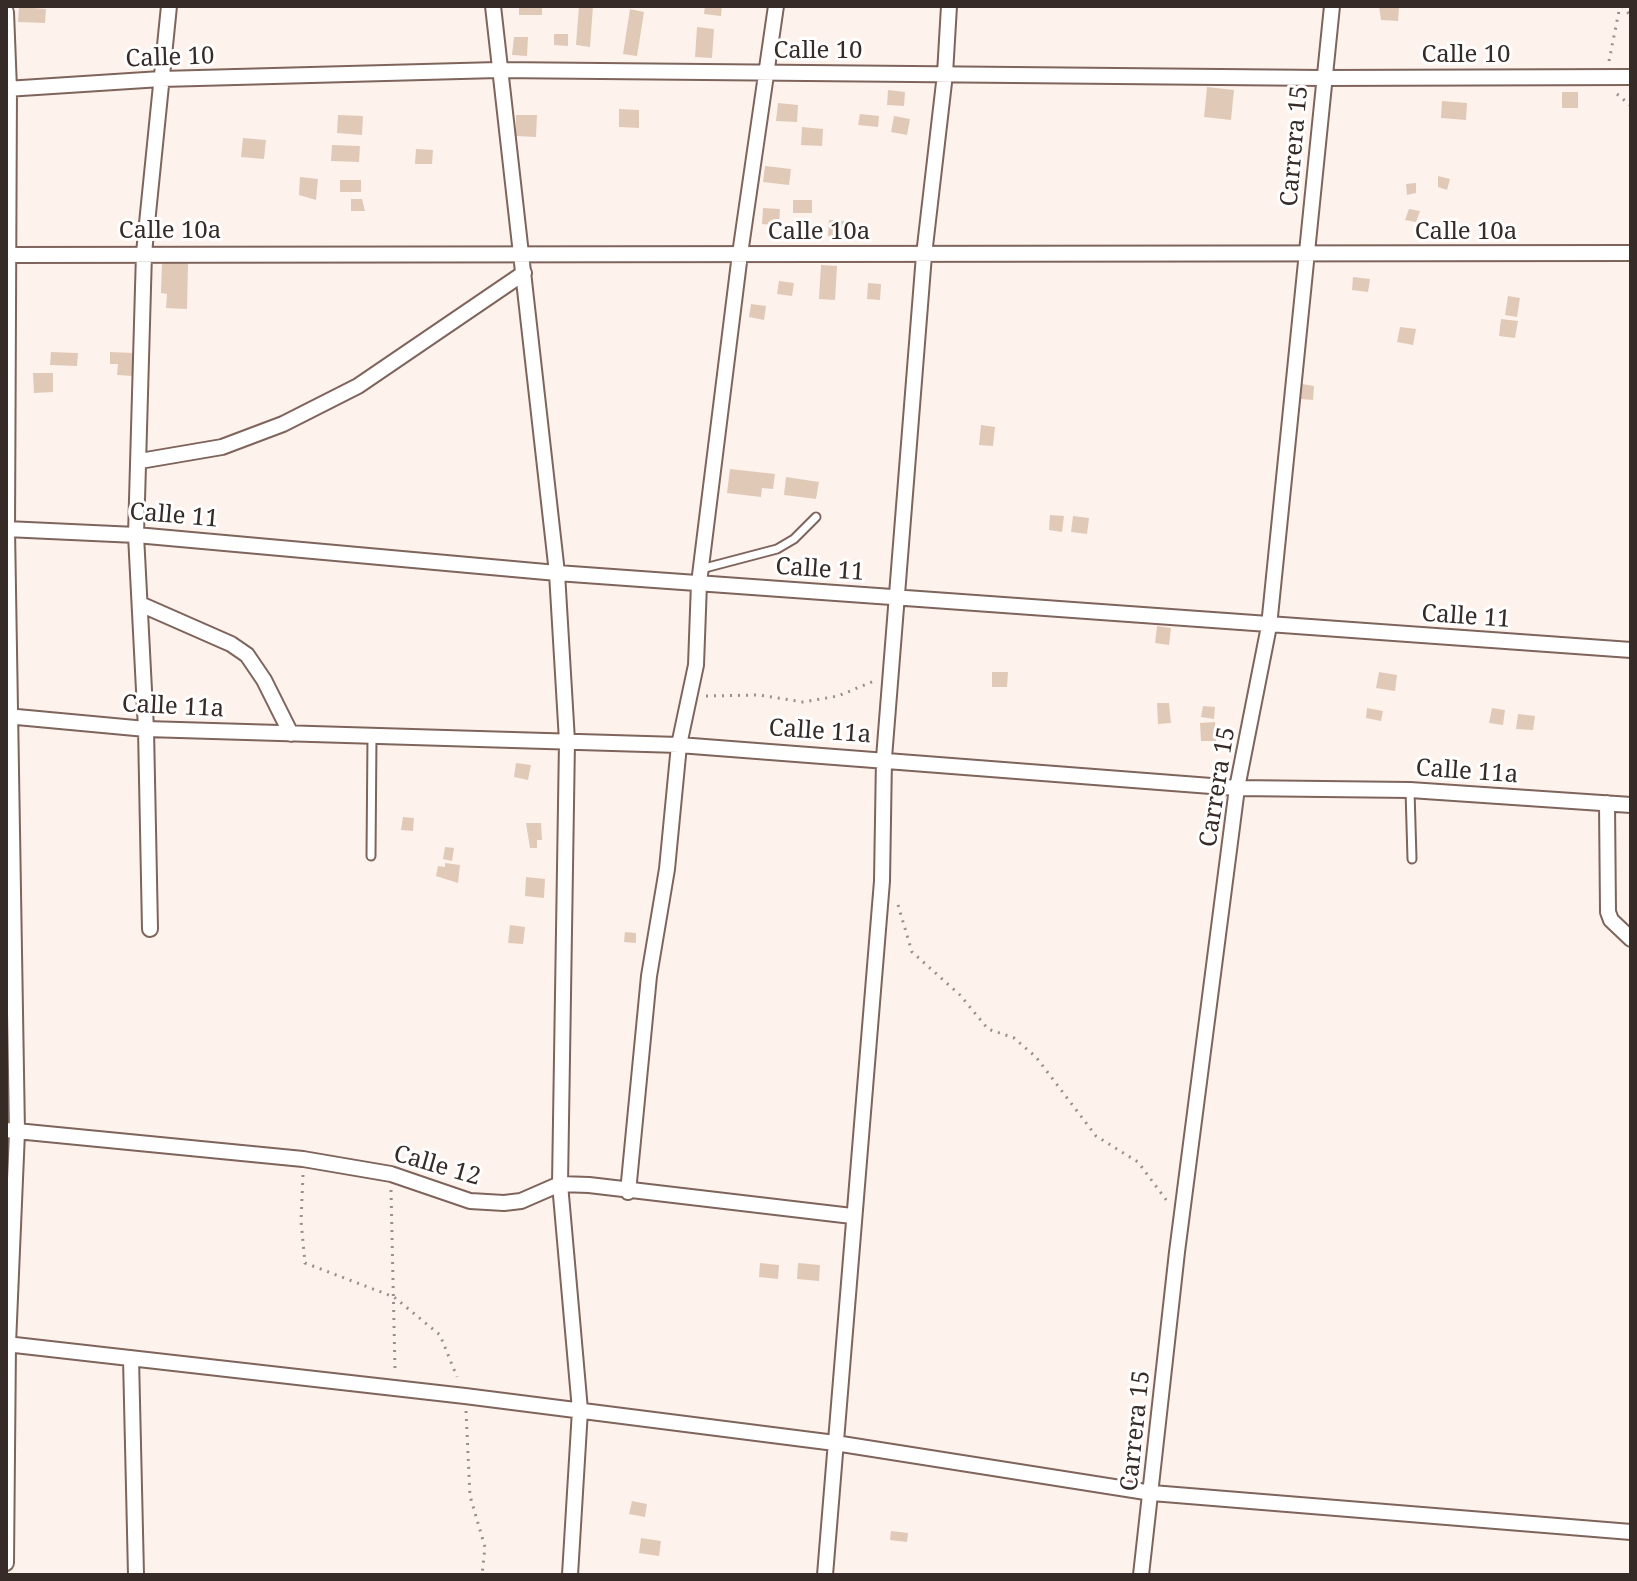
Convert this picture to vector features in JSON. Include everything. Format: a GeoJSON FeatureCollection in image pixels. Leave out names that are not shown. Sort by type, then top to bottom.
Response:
{"type":"FeatureCollection","features":[{"type":"Feature","properties":{"kind":"street"},"geometry":{"type":"LineString","coordinates":[[150,929],[146,729],[136,535],[144,253],[169,6]]}},
{"type":"Feature","properties":{"kind":"street"},"geometry":{"type":"LineString","coordinates":[[493,6],[557,573],[567,741],[560,1184],[580,1410],[570,1575]]}},
{"type":"Feature","properties":{"kind":"street"},"geometry":{"type":"LineString","coordinates":[[628,1192],[649,976],[667,869],[679,745],[696,665],[700,576],[740,254],[776,6]]}},
{"type":"Feature","properties":{"kind":"street"},"geometry":{"type":"LineString","coordinates":[[825,1575],[852,1216],[882,881],[884,758],[924,255],[945,74],[949,6]]}},
{"type":"Feature","properties":{"kind":"street","name":"Carrera 15"},"geometry":{"type":"LineString","coordinates":[[1141,1575],[1237,788],[1269,626],[1332,6]]}},
{"type":"Feature","properties":{"kind":"street"},"geometry":{"type":"LineString","coordinates":[[6,12],[6,529],[12,1131],[6,1563]]}},
{"type":"Feature","properties":{"kind":"street","name":"Calle 10"},"geometry":{"type":"LineString","coordinates":[[8,89],[161,79],[498,70],[1323,78],[1631,77]]}},
{"type":"Feature","properties":{"kind":"street","name":"Calle 10a"},"geometry":{"type":"LineString","coordinates":[[7,255],[1631,253]]}},
{"type":"Feature","properties":{"kind":"street"},"geometry":{"type":"LineString","coordinates":[[140,461],[222,447],[283,424],[358,386],[524,273]]}},
{"type":"Feature","properties":{"kind":"street","name":"Calle 11"},"geometry":{"type":"LineString","coordinates":[[6,529],[136,535],[557,573],[700,576],[899,597],[1631,650]]}},
{"type":"Feature","properties":{"kind":"street"},"geometry":{"type":"LineString","coordinates":[[140,604],[231,644],[247,655],[264,680],[291,734]]}},
{"type":"Feature","properties":{"kind":"street","name":"Calle 11a"},"geometry":{"type":"LineString","coordinates":[[9,716],[146,729],[679,745],[884,758],[1237,788],[1410,790],[1631,805]]}},
{"type":"Feature","properties":{"kind":"street"},"geometry":{"type":"LineString","coordinates":[[1607,803],[1608,912],[1611,920],[1631,939]]}},
{"type":"Feature","properties":{"kind":"street","name":"Calle 12"},"geometry":{"type":"LineString","coordinates":[[12,1131],[303,1159],[391,1174],[446,1194],[482,1202],[521,1201],[560,1184]]}},
{"type":"Feature","properties":{"kind":"street"},"geometry":{"type":"LineString","coordinates":[[560,1184],[852,1216]]}},
{"type":"Feature","properties":{"kind":"street"},"geometry":{"type":"LineString","coordinates":[[7,1344],[465,1396],[835,1443],[1152,1493],[1631,1532]]}},
{"type":"Feature","properties":{"kind":"street"},"geometry":{"type":"LineString","coordinates":[[131,1358],[136,1575]]}},
{"type":"Feature","properties":{"kind":"lane"},"geometry":{"type":"LineString","coordinates":[[700,576],[777,549],[794,539],[816,517]]}},
{"type":"Feature","properties":{"kind":"lane"},"geometry":{"type":"LineString","coordinates":[[371,856],[372,736]]}},
{"type":"Feature","properties":{"kind":"lane"},"geometry":{"type":"LineString","coordinates":[[1410,790],[1412,859]]}},
{"type":"Feature","properties":{"kind":"path"},"geometry":{"type":"LineString","coordinates":[[1610,77],[1612,36],[1621,6],[1631,16]]}},
{"type":"Feature","properties":{"kind":"path"},"geometry":{"type":"LineString","coordinates":[[691,689],[706,696],[759,695],[803,702],[838,696],[893,671]]}},
{"type":"Feature","properties":{"kind":"path"},"geometry":{"type":"LineString","coordinates":[[882,881],[903,912],[912,952],[960,995],[988,1029],[1014,1038],[1036,1057],[1096,1136],[1138,1162],[1171,1206],[1184,1211]]}},
{"type":"Feature","properties":{"kind":"path"},"geometry":{"type":"LineString","coordinates":[[303,1159],[301,1221],[305,1263],[394,1297],[440,1335],[465,1396],[470,1496],[485,1547],[482,1575]]}},
{"type":"Feature","properties":{"kind":"path"},"geometry":{"type":"LineString","coordinates":[[391,1174],[395,1388]]}},
{"type":"Feature","properties":{"kind":"building"},"geometry":{"type":"Polygon","coordinates":[[[519,6],[542,6],[542,15],[519,15],[519,6]]]}},
{"type":"Feature","properties":{"kind":"building"},"geometry":{"type":"Polygon","coordinates":[[[579,6],[593,6],[590,47],[576,45],[579,6]]]}},
{"type":"Feature","properties":{"kind":"building"},"geometry":{"type":"Polygon","coordinates":[[[705,6],[722,6],[721,16],[704,14],[705,6]]]}},
{"type":"Feature","properties":{"kind":"building"},"geometry":{"type":"Polygon","coordinates":[[[1379,6],[1399,8],[1398,21],[1381,20],[1379,6]]]}},
{"type":"Feature","properties":{"kind":"building"},"geometry":{"type":"Polygon","coordinates":[[[19,7],[46,9],[45,23],[18,22],[19,7]]]}},
{"type":"Feature","properties":{"kind":"building"},"geometry":{"type":"Polygon","coordinates":[[[630,9],[644,12],[637,56],[623,54],[630,9]]]}},
{"type":"Feature","properties":{"kind":"building"},"geometry":{"type":"Polygon","coordinates":[[[697,27],[714,29],[712,58],[695,57],[697,27]]]}},
{"type":"Feature","properties":{"kind":"building"},"geometry":{"type":"Polygon","coordinates":[[[554,34],[568,34],[568,46],[554,45],[554,34]]]}},
{"type":"Feature","properties":{"kind":"building"},"geometry":{"type":"Polygon","coordinates":[[[514,37],[528,37],[527,56],[512,55],[514,37]]]}},
{"type":"Feature","properties":{"kind":"building"},"geometry":{"type":"Polygon","coordinates":[[[1207,87],[1234,90],[1231,120],[1204,117],[1207,87]]]}},
{"type":"Feature","properties":{"kind":"building"},"geometry":{"type":"Polygon","coordinates":[[[888,90],[905,92],[904,106],[887,105],[888,90]]]}},
{"type":"Feature","properties":{"kind":"building"},"geometry":{"type":"Polygon","coordinates":[[[1562,92],[1578,92],[1578,108],[1562,108],[1562,92]]]}},
{"type":"Feature","properties":{"kind":"building"},"geometry":{"type":"Polygon","coordinates":[[[1442,101],[1467,103],[1466,120],[1441,118],[1442,101]]]}},
{"type":"Feature","properties":{"kind":"building"},"geometry":{"type":"Polygon","coordinates":[[[778,103],[798,105],[797,122],[776,121],[778,103]]]}},
{"type":"Feature","properties":{"kind":"building"},"geometry":{"type":"Polygon","coordinates":[[[619,109],[639,110],[639,128],[619,127],[619,109]]]}},
{"type":"Feature","properties":{"kind":"building"},"geometry":{"type":"Polygon","coordinates":[[[860,114],[879,116],[878,127],[858,125],[860,114]]]}},
{"type":"Feature","properties":{"kind":"building"},"geometry":{"type":"Polygon","coordinates":[[[338,115],[363,116],[362,135],[337,133],[338,115]]]}},
{"type":"Feature","properties":{"kind":"building"},"geometry":{"type":"Polygon","coordinates":[[[516,115],[537,115],[536,137],[516,136],[516,115]]]}},
{"type":"Feature","properties":{"kind":"building"},"geometry":{"type":"Polygon","coordinates":[[[894,116],[910,119],[907,135],[891,132],[894,116]]]}},
{"type":"Feature","properties":{"kind":"building"},"geometry":{"type":"Polygon","coordinates":[[[802,127],[823,129],[822,146],[801,145],[802,127]]]}},
{"type":"Feature","properties":{"kind":"building"},"geometry":{"type":"Polygon","coordinates":[[[243,138],[266,140],[264,159],[241,157],[243,138]]]}},
{"type":"Feature","properties":{"kind":"building"},"geometry":{"type":"Polygon","coordinates":[[[332,145],[360,146],[359,162],[331,161],[332,145]]]}},
{"type":"Feature","properties":{"kind":"building"},"geometry":{"type":"Polygon","coordinates":[[[416,149],[433,150],[432,164],[415,164],[416,149]]]}},
{"type":"Feature","properties":{"kind":"building"},"geometry":{"type":"Polygon","coordinates":[[[765,166],[791,169],[789,185],[763,182],[765,166]]]}},
{"type":"Feature","properties":{"kind":"building"},"geometry":{"type":"Polygon","coordinates":[[[1438,176],[1450,179],[1447,190],[1438,187],[1438,176]]]}},
{"type":"Feature","properties":{"kind":"building"},"geometry":{"type":"Polygon","coordinates":[[[300,177],[318,179],[316,200],[299,195],[300,177]]]}},
{"type":"Feature","properties":{"kind":"building"},"geometry":{"type":"Polygon","coordinates":[[[340,180],[361,180],[361,192],[340,192],[340,180]]]}},
{"type":"Feature","properties":{"kind":"building"},"geometry":{"type":"Polygon","coordinates":[[[1416,183],[1416,193],[1407,195],[1406,184],[1416,183]]]}},
{"type":"Feature","properties":{"kind":"building"},"geometry":{"type":"Polygon","coordinates":[[[351,199],[362,199],[365,211],[351,211],[351,199]]]}},
{"type":"Feature","properties":{"kind":"building"},"geometry":{"type":"Polygon","coordinates":[[[793,200],[812,200],[812,213],[793,213],[793,200]]]}},
{"type":"Feature","properties":{"kind":"building"},"geometry":{"type":"Polygon","coordinates":[[[763,208],[780,209],[779,226],[762,224],[763,208]]]}},
{"type":"Feature","properties":{"kind":"building"},"geometry":{"type":"Polygon","coordinates":[[[1409,209],[1420,211],[1416,222],[1405,220],[1409,209]]]}},
{"type":"Feature","properties":{"kind":"building"},"geometry":{"type":"Polygon","coordinates":[[[829,220],[844,221],[843,237],[828,236],[829,220]]]}},
{"type":"Feature","properties":{"kind":"building"},"geometry":{"type":"Polygon","coordinates":[[[162,262],[188,263],[187,309],[166,308],[167,294],[161,293],[162,262]]]}},
{"type":"Feature","properties":{"kind":"building"},"geometry":{"type":"Polygon","coordinates":[[[821,265],[837,266],[835,300],[819,299],[821,265]]]}},
{"type":"Feature","properties":{"kind":"building"},"geometry":{"type":"Polygon","coordinates":[[[1353,277],[1370,279],[1368,292],[1352,290],[1353,277]]]}},
{"type":"Feature","properties":{"kind":"building"},"geometry":{"type":"Polygon","coordinates":[[[779,281],[794,283],[792,296],[777,294],[779,281]]]}},
{"type":"Feature","properties":{"kind":"building"},"geometry":{"type":"Polygon","coordinates":[[[868,283],[881,284],[880,300],[867,299],[868,283]]]}},
{"type":"Feature","properties":{"kind":"building"},"geometry":{"type":"Polygon","coordinates":[[[1508,296],[1520,298],[1517,317],[1505,315],[1508,296]]]}},
{"type":"Feature","properties":{"kind":"building"},"geometry":{"type":"Polygon","coordinates":[[[751,304],[766,306],[764,320],[749,317],[751,304]]]}},
{"type":"Feature","properties":{"kind":"building"},"geometry":{"type":"Polygon","coordinates":[[[1501,319],[1518,321],[1515,338],[1499,336],[1501,319]]]}},
{"type":"Feature","properties":{"kind":"building"},"geometry":{"type":"Polygon","coordinates":[[[1400,327],[1416,329],[1413,345],[1397,342],[1400,327]]]}},
{"type":"Feature","properties":{"kind":"building"},"geometry":{"type":"Polygon","coordinates":[[[51,352],[78,353],[77,366],[50,365],[51,352]]]}},
{"type":"Feature","properties":{"kind":"building"},"geometry":{"type":"Polygon","coordinates":[[[110,352],[134,353],[133,376],[117,375],[118,364],[110,364],[110,352]]]}},
{"type":"Feature","properties":{"kind":"building"},"geometry":{"type":"Polygon","coordinates":[[[33,373],[53,373],[53,392],[34,393],[33,373]]]}},
{"type":"Feature","properties":{"kind":"building"},"geometry":{"type":"Polygon","coordinates":[[[1302,384],[1314,386],[1313,400],[1301,399],[1302,384]]]}},
{"type":"Feature","properties":{"kind":"building"},"geometry":{"type":"Polygon","coordinates":[[[981,425],[995,427],[993,446],[979,445],[981,425]]]}},
{"type":"Feature","properties":{"kind":"building"},"geometry":{"type":"Polygon","coordinates":[[[730,469],[775,474],[773,489],[762,488],[761,497],[727,493],[730,469]]]}},
{"type":"Feature","properties":{"kind":"building"},"geometry":{"type":"Polygon","coordinates":[[[786,477],[819,482],[816,499],[784,495],[786,477]]]}},
{"type":"Feature","properties":{"kind":"building"},"geometry":{"type":"Polygon","coordinates":[[[1050,515],[1064,516],[1062,532],[1049,530],[1050,515]]]}},
{"type":"Feature","properties":{"kind":"building"},"geometry":{"type":"Polygon","coordinates":[[[1073,516],[1089,518],[1087,534],[1071,532],[1073,516]]]}},
{"type":"Feature","properties":{"kind":"building"},"geometry":{"type":"Polygon","coordinates":[[[1157,626],[1171,628],[1169,645],[1155,643],[1157,626]]]}},
{"type":"Feature","properties":{"kind":"building"},"geometry":{"type":"Polygon","coordinates":[[[992,672],[1008,672],[1007,687],[992,687],[992,672]]]}},
{"type":"Feature","properties":{"kind":"building"},"geometry":{"type":"Polygon","coordinates":[[[1379,672],[1397,675],[1395,691],[1376,688],[1379,672]]]}},
{"type":"Feature","properties":{"kind":"building"},"geometry":{"type":"Polygon","coordinates":[[[1157,703],[1169,703],[1171,723],[1158,724],[1157,703]]]}},
{"type":"Feature","properties":{"kind":"building"},"geometry":{"type":"Polygon","coordinates":[[[1203,706],[1215,707],[1214,719],[1201,717],[1203,706]]]}},
{"type":"Feature","properties":{"kind":"building"},"geometry":{"type":"Polygon","coordinates":[[[1367,708],[1383,711],[1381,721],[1366,718],[1367,708]]]}},
{"type":"Feature","properties":{"kind":"building"},"geometry":{"type":"Polygon","coordinates":[[[1492,708],[1505,710],[1503,725],[1489,723],[1492,708]]]}},
{"type":"Feature","properties":{"kind":"building"},"geometry":{"type":"Polygon","coordinates":[[[1518,714],[1535,716],[1533,730],[1516,729],[1518,714]]]}},
{"type":"Feature","properties":{"kind":"building"},"geometry":{"type":"Polygon","coordinates":[[[1215,722],[1216,741],[1201,741],[1200,723],[1215,722]]]}},
{"type":"Feature","properties":{"kind":"building"},"geometry":{"type":"Polygon","coordinates":[[[516,763],[531,765],[528,780],[514,777],[516,763]]]}},
{"type":"Feature","properties":{"kind":"building"},"geometry":{"type":"Polygon","coordinates":[[[403,817],[414,818],[413,831],[401,830],[403,817]]]}},
{"type":"Feature","properties":{"kind":"building"},"geometry":{"type":"Polygon","coordinates":[[[526,823],[541,823],[542,840],[537,840],[537,848],[530,848],[526,823]]]}},
{"type":"Feature","properties":{"kind":"building"},"geometry":{"type":"Polygon","coordinates":[[[445,847],[454,848],[452,861],[443,859],[445,847]]]}},
{"type":"Feature","properties":{"kind":"building"},"geometry":{"type":"Polygon","coordinates":[[[445,863],[460,865],[458,883],[436,876],[438,866],[445,867],[445,863]]]}},
{"type":"Feature","properties":{"kind":"building"},"geometry":{"type":"Polygon","coordinates":[[[526,877],[545,879],[544,898],[525,896],[526,877]]]}},
{"type":"Feature","properties":{"kind":"building"},"geometry":{"type":"Polygon","coordinates":[[[510,925],[525,927],[523,944],[508,943],[510,925]]]}},
{"type":"Feature","properties":{"kind":"building"},"geometry":{"type":"Polygon","coordinates":[[[625,932],[636,933],[636,943],[624,942],[625,932]]]}},
{"type":"Feature","properties":{"kind":"building"},"geometry":{"type":"Polygon","coordinates":[[[760,1263],[779,1265],[778,1279],[759,1277],[760,1263]]]}},
{"type":"Feature","properties":{"kind":"building"},"geometry":{"type":"Polygon","coordinates":[[[798,1263],[820,1265],[819,1281],[797,1279],[798,1263]]]}},
{"type":"Feature","properties":{"kind":"building"},"geometry":{"type":"Polygon","coordinates":[[[632,1501],[647,1504],[645,1517],[629,1514],[632,1501]]]}},
{"type":"Feature","properties":{"kind":"building"},"geometry":{"type":"Polygon","coordinates":[[[891,1531],[908,1533],[907,1542],[890,1540],[891,1531]]]}},
{"type":"Feature","properties":{"kind":"building"},"geometry":{"type":"Polygon","coordinates":[[[641,1538],[661,1541],[659,1556],[639,1553],[641,1538]]]}}]}
